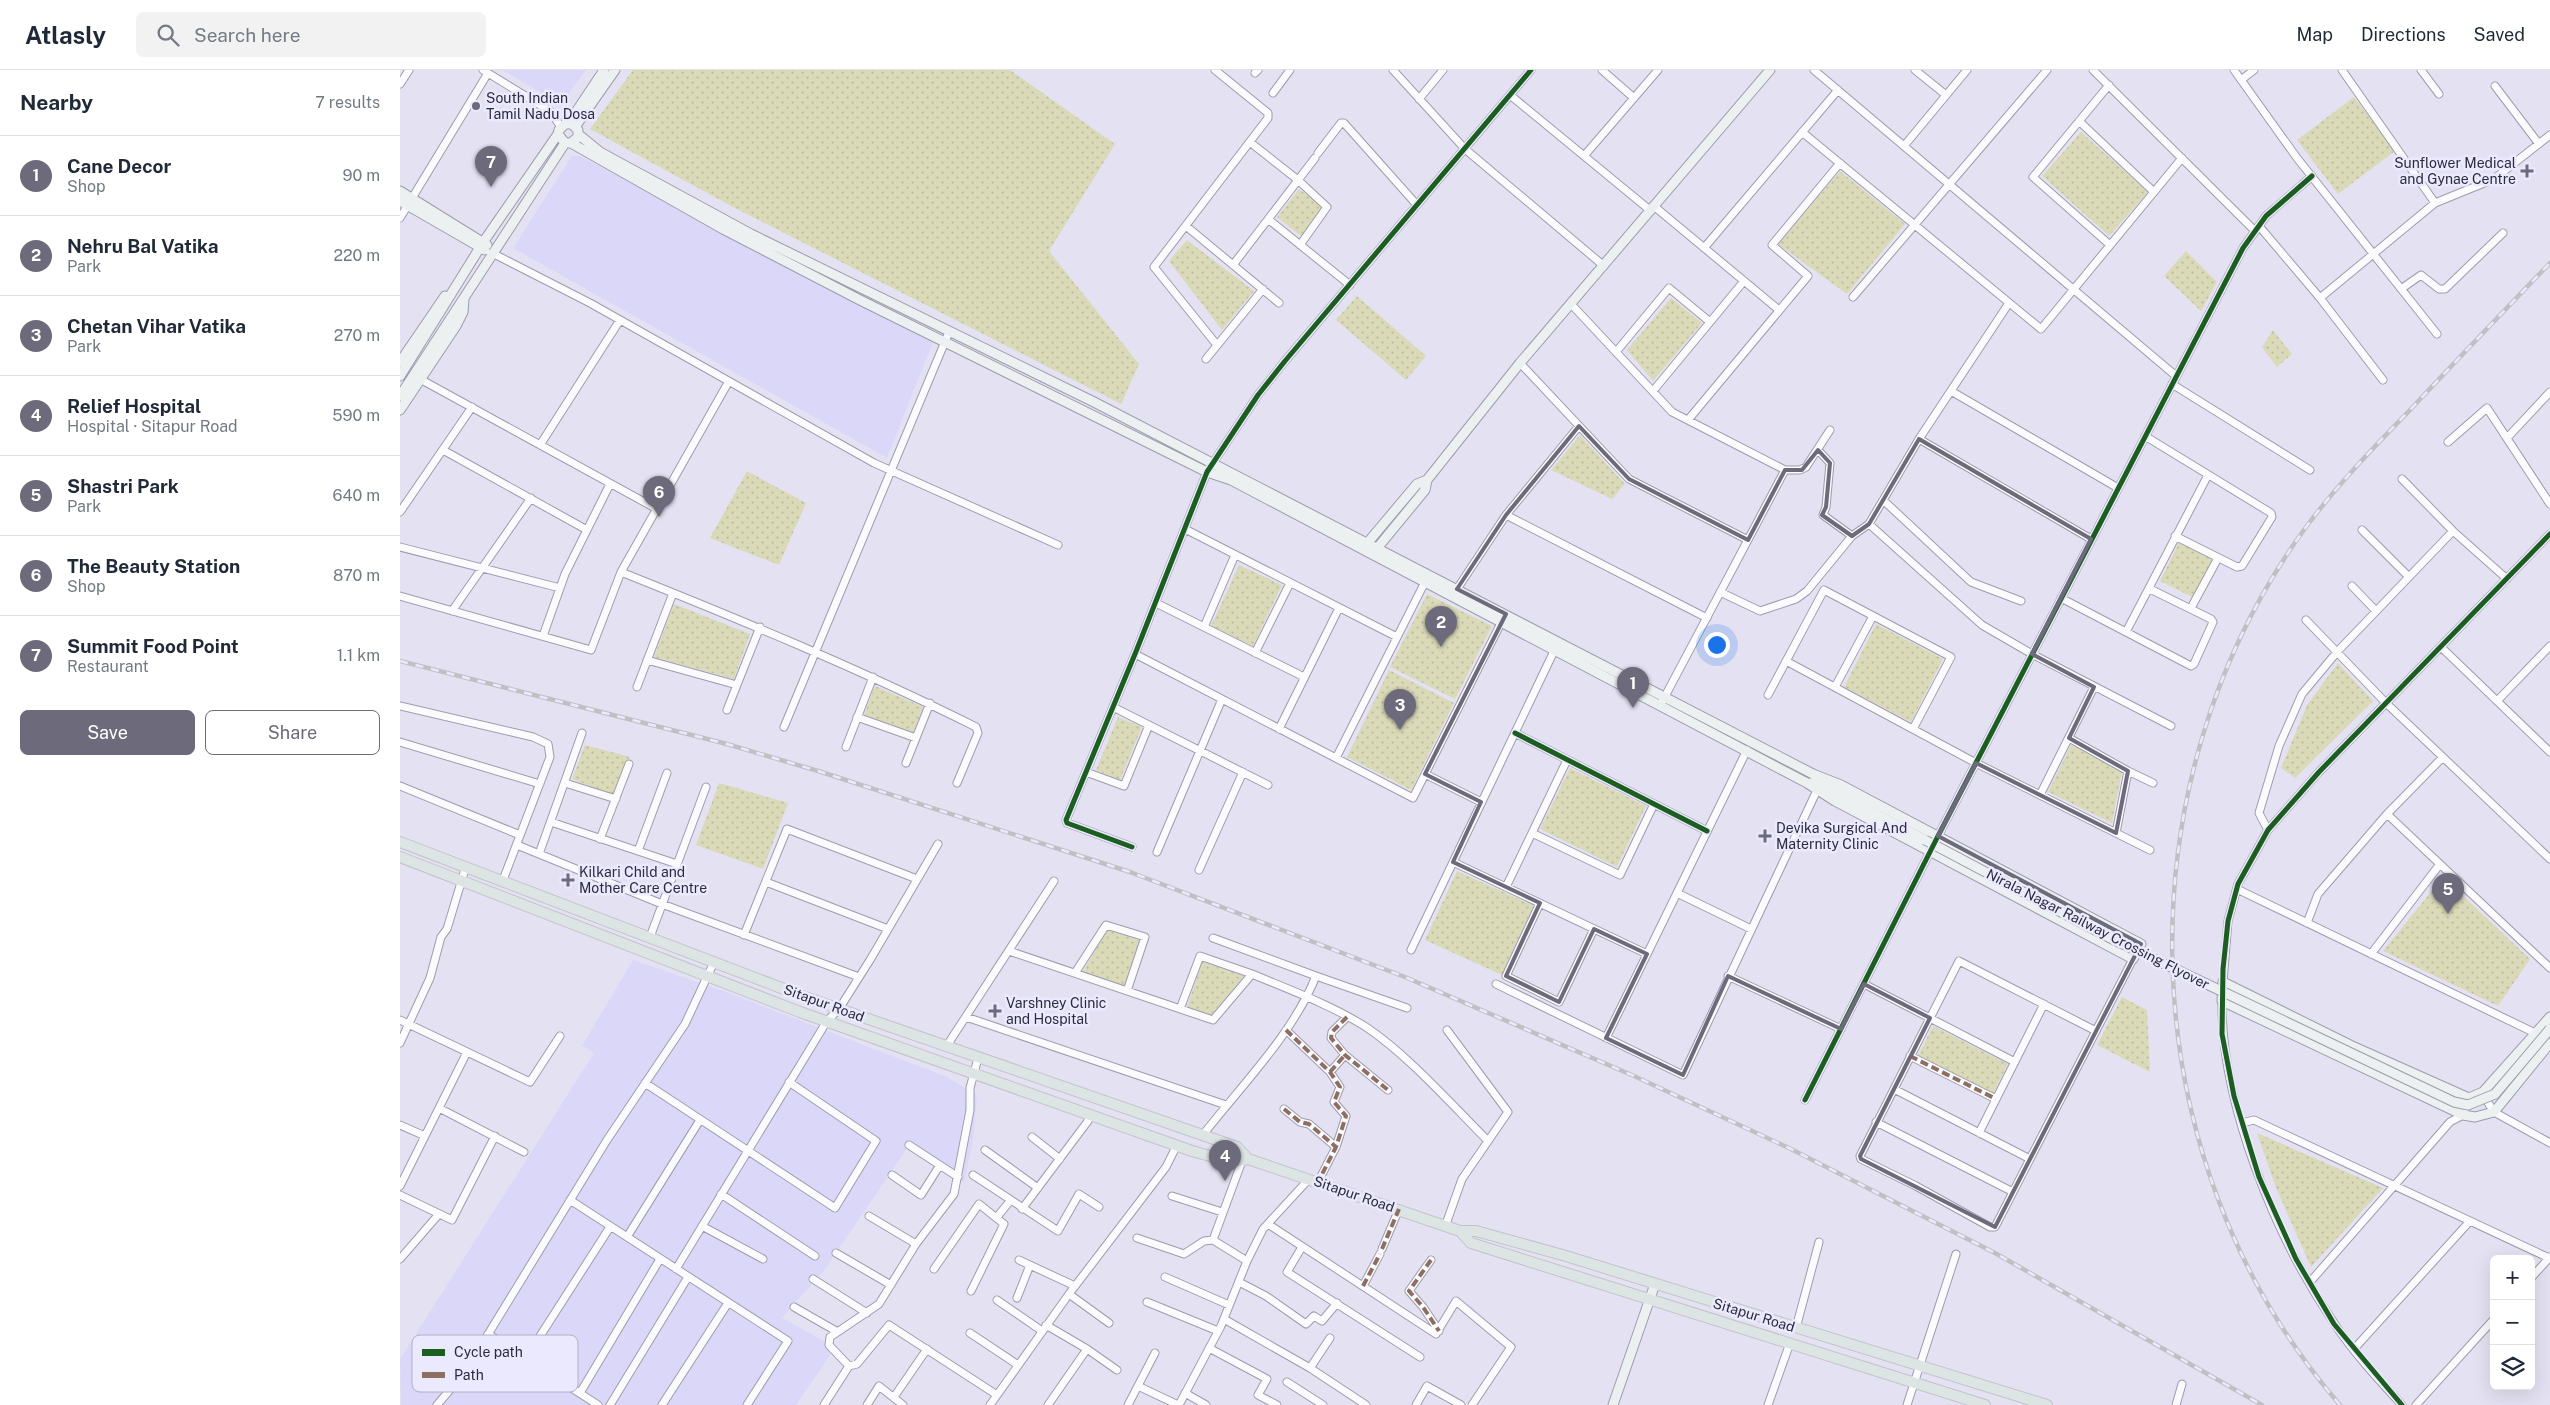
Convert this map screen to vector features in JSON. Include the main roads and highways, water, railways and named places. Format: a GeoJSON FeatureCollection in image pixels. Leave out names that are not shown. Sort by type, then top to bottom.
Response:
{"type":"FeatureCollection","features":[{"type":"Feature","properties":{"kind":"main road"},"geometry":{"type":"LineString","coordinates":[[400,396],[492,253],[568,143],[568,129],[604,70]]}},
{"type":"Feature","properties":{"kind":"main road"},"geometry":{"type":"LineString","coordinates":[[400,376],[482,245],[568,129],[616,70]]}},
{"type":"Feature","properties":{"kind":"main road"},"geometry":{"type":"LineString","coordinates":[[1375,550],[1424,490],[1427,480],[1520,363],[1770,70]]}},
{"type":"Feature","properties":{"kind":"main road"},"geometry":{"type":"LineString","coordinates":[[568,129],[575,141],[568,143]]}},
{"type":"Feature","properties":{"kind":"main road"},"geometry":{"type":"LineString","coordinates":[[568,129],[608,156],[751,234],[1094,402],[1209,469]]}},
{"type":"Feature","properties":{"kind":"main road"},"geometry":{"type":"LineString","coordinates":[[568,143],[723,229],[944,342],[1457,589],[1555,649],[1663,701]]}},
{"type":"Feature","properties":{"kind":"main road"},"geometry":{"type":"LineString","coordinates":[[400,191],[406,202],[482,245],[492,253]]}},
{"type":"Feature","properties":{"kind":"main road"},"geometry":{"type":"LineString","coordinates":[[400,362],[446,294],[454,291]]}},
{"type":"Feature","properties":{"kind":"main road"},"geometry":{"type":"LineString","coordinates":[[400,410],[456,326],[463,312],[464,298]]}},
{"type":"Feature","properties":{"kind":"main road"},"geometry":{"type":"LineString","coordinates":[[1365,545],[1417,484],[1427,480]]}},
{"type":"Feature","properties":{"kind":"main road"},"geometry":{"type":"LineString","coordinates":[[1375,550],[1425,582],[1504,618],[1663,701]]}},
{"type":"Feature","properties":{"kind":"main road","name":"Nirala Nagar Railway Crossing Flyover"},"geometry":{"type":"LineString","coordinates":[[1663,701],[1746,750],[1807,783],[1820,784],[2108,937],[2454,1102],[2468,1105],[2495,1094],[2550,1029]]}},
{"type":"Feature","properties":{"kind":"main road","name":"Nirala Nagar Railway Crossing Flyover"},"geometry":{"type":"LineString","coordinates":[[1663,701],[1813,774],[1820,784]]}},
{"type":"Feature","properties":{"kind":"main road"},"geometry":{"type":"LineString","coordinates":[[1820,784],[1938,836],[2141,944],[2133,960],[1835,801],[1820,784]]}},
{"type":"Feature","properties":{"kind":"main road","name":"Sitapur Road"},"geometry":{"type":"LineString","coordinates":[[400,842],[839,1009],[1237,1147],[1245,1160]]}},
{"type":"Feature","properties":{"kind":"main road","name":"Sitapur Road"},"geometry":{"type":"LineString","coordinates":[[400,857],[827,1021],[1177,1146],[1232,1162],[1245,1160],[1314,1180],[1446,1224],[1460,1231],[1470,1243],[1985,1405]]}},
{"type":"Feature","properties":{"kind":"main road"},"geometry":{"type":"LineString","coordinates":[[2550,1017],[2482,1093],[2469,1098],[2350,1044],[2223,982],[2222,1001],[2463,1115],[2475,1117],[2494,1112],[2550,1043]]}},
{"type":"Feature","properties":{"kind":"main road","name":"Sitapur Road"},"geometry":{"type":"LineString","coordinates":[[1460,1231],[1476,1231],[1655,1284],[2047,1405]]}},
{"type":"Feature","properties":{"kind":"main road"},"geometry":{"type":"LineString","coordinates":[[1613,1405],[1655,1284]]}},
{"type":"Feature","properties":{"kind":"railway"},"geometry":{"type":"LineString","coordinates":[[2340,1405],[2270,1307],[2219,1200],[2186,1087],[2173,970],[2178,852],[2203,736],[2246,625],[2309,523],[2371,451],[2550,263]]}},
{"type":"Feature","properties":{"kind":"railway"},"geometry":{"type":"LineString","coordinates":[[400,661],[727,744],[818,771],[1130,872],[1405,977],[1634,1076],[1791,1149],[1995,1253],[2262,1405]]}},
{"type":"Feature","properties":{"kind":"place","name":"South Indian Tamil Nadu Dosa"},"geometry":{"type":"Point","coordinates":[476,106]}},
{"type":"Feature","properties":{"kind":"place","name":"Sunflower Medical and Gynae Centre"},"geometry":{"type":"Point","coordinates":[2527,171]}},
{"type":"Feature","properties":{"kind":"place","name":"Summit Food Point"},"geometry":{"type":"Point","coordinates":[491,187]}},
{"type":"Feature","properties":{"kind":"place","name":"The Beauty Station"},"geometry":{"type":"Point","coordinates":[659,517]}},
{"type":"Feature","properties":{"kind":"place","name":"Nehru Bal Vatika"},"geometry":{"type":"Point","coordinates":[1441,647]}},
{"type":"Feature","properties":{"kind":"place","name":"Cane Decor"},"geometry":{"type":"Point","coordinates":[1633,708]}},
{"type":"Feature","properties":{"kind":"place","name":"Chetan Vihar Vatika"},"geometry":{"type":"Point","coordinates":[1400,730]}},
{"type":"Feature","properties":{"kind":"place","name":"Devika Surgical And Maternity Clinic"},"geometry":{"type":"Point","coordinates":[1765,836]}},
{"type":"Feature","properties":{"kind":"place","name":"Kilkari Child and Mother Care Centre"},"geometry":{"type":"Point","coordinates":[568,880]}},
{"type":"Feature","properties":{"kind":"place","name":"Shastri Park"},"geometry":{"type":"Point","coordinates":[2448,914]}},
{"type":"Feature","properties":{"kind":"place","name":"Varshney Clinic and Hospital"},"geometry":{"type":"Point","coordinates":[995,1011]}},
{"type":"Feature","properties":{"kind":"place","name":"Relief Hospital"},"geometry":{"type":"Point","coordinates":[1225,1181]}}]}
